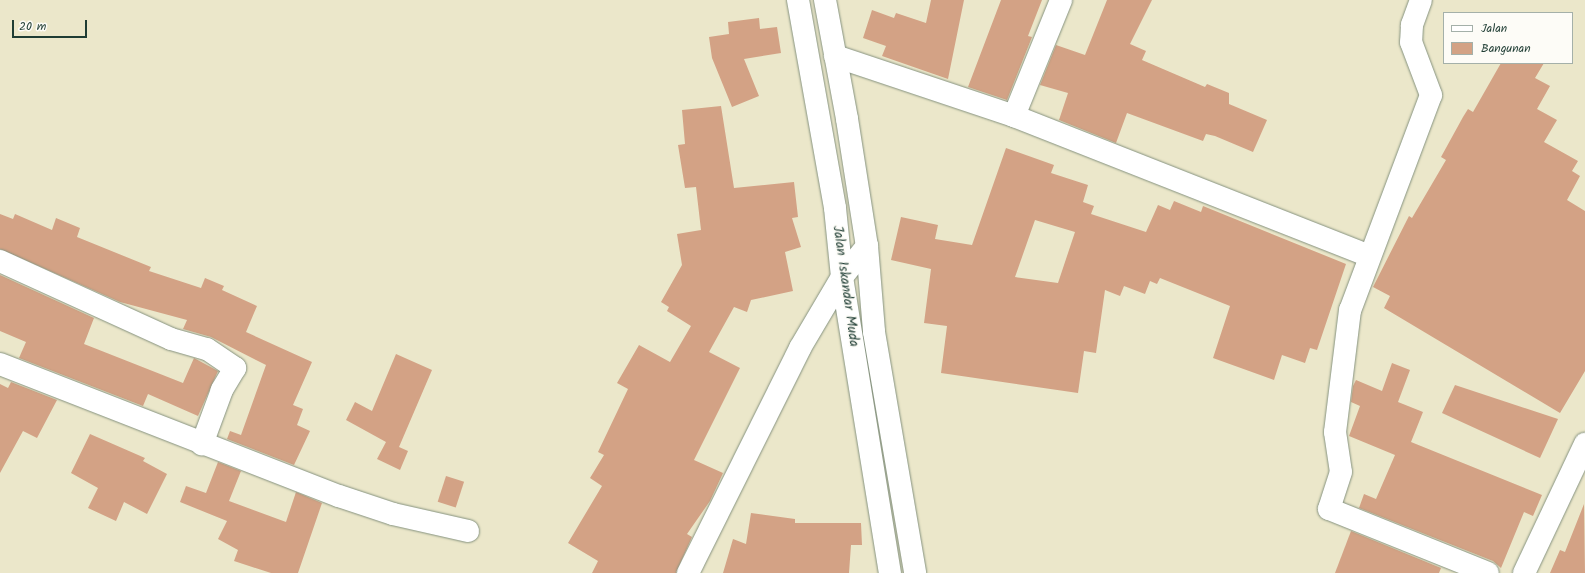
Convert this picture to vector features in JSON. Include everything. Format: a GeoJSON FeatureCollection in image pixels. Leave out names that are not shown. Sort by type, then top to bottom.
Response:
{"type":"FeatureCollection","features":[{"type":"Feature","properties":{"kind":"main road","name":"Jalan Iskandar Muda"},"geometry":{"type":"LineString","coordinates":[[798,0],[835,208],[842,278],[890,573]]}},
{"type":"Feature","properties":{"kind":"main road","name":"Jalan Iskandar Muda"},"geometry":{"type":"LineString","coordinates":[[825,0],[867,246],[874,332],[915,573]]}},
{"type":"Feature","properties":{"kind":"main road"},"geometry":{"type":"LineString","coordinates":[[1014,116],[1061,0]]}},
{"type":"Feature","properties":{"kind":"main road"},"geometry":{"type":"LineString","coordinates":[[1421,0],[1412,25],[1411,42],[1431,95],[1369,256],[1350,310],[1335,432],[1340,472],[1329,508],[1488,573]]}},
{"type":"Feature","properties":{"kind":"main road"},"geometry":{"type":"LineString","coordinates":[[835,56],[1014,116],[1369,256]]}},
{"type":"Feature","properties":{"kind":"main road"},"geometry":{"type":"LineString","coordinates":[[688,573],[800,348],[842,278],[867,246]]}},
{"type":"Feature","properties":{"kind":"main road"},"geometry":{"type":"LineString","coordinates":[[0,261],[171,339],[207,349],[235,368],[222,390],[202,444]]}},
{"type":"Feature","properties":{"kind":"main road"},"geometry":{"type":"LineString","coordinates":[[0,364],[202,444],[393,514],[468,532]]}},
{"type":"Feature","properties":{"kind":"main road"},"geometry":{"type":"LineString","coordinates":[[1524,573],[1585,444]]}},
{"type":"Feature","properties":{"kind":"building"},"geometry":{"type":"Polygon","coordinates":[[[931,0],[964,0],[948,79],[882,56],[886,46],[863,38],[872,10],[894,18],[896,13],[926,23],[931,0]]]}},
{"type":"Feature","properties":{"kind":"building"},"geometry":{"type":"Polygon","coordinates":[[[1001,0],[1042,0],[1028,36],[1032,37],[1007,100],[968,87],[1001,0]]]}},
{"type":"Feature","properties":{"kind":"building"},"geometry":{"type":"Polygon","coordinates":[[[1107,0],[1152,0],[1130,44],[1146,51],[1142,60],[1205,87],[1207,84],[1229,93],[1229,104],[1267,120],[1253,152],[1215,136],[1206,134],[1203,141],[1127,113],[1116,143],[1059,120],[1068,93],[1040,85],[1056,45],[1085,55],[1107,0]]]}},
{"type":"Feature","properties":{"kind":"building"},"geometry":{"type":"Polygon","coordinates":[[[759,18],[760,29],[777,27],[781,53],[744,59],[759,96],[732,107],[712,58],[709,37],[729,34],[728,22],[759,18]]]}},
{"type":"Feature","properties":{"kind":"building"},"geometry":{"type":"Polygon","coordinates":[[[1500,64],[1543,64],[1535,78],[1550,86],[1537,109],[1557,120],[1544,142],[1578,161],[1572,171],[1580,176],[1567,200],[1585,211],[1585,371],[1560,413],[1384,308],[1390,296],[1373,287],[1409,216],[1412,218],[1446,160],[1441,157],[1463,117],[1468,109],[1473,112],[1500,64]]]}},
{"type":"Feature","properties":{"kind":"building"},"geometry":{"type":"Polygon","coordinates":[[[721,106],[734,188],[794,182],[798,217],[792,218],[801,247],[785,252],[793,291],[751,300],[747,312],[734,307],[709,352],[740,368],[694,460],[723,473],[710,501],[687,534],[692,537],[676,573],[592,573],[598,561],[568,543],[602,486],[590,478],[604,455],[598,452],[628,389],[617,383],[639,345],[670,362],[691,326],[667,311],[669,307],[661,302],[682,265],[677,234],[701,230],[696,187],[685,188],[678,145],[685,144],[682,110],[721,106]]]}},
{"type":"Feature","properties":{"kind":"building"},"geometry":{"type":"Polygon","coordinates":[[[1006,148],[1054,165],[1051,173],[1088,185],[1083,202],[1094,206],[1091,214],[1146,232],[1158,205],[1170,210],[1174,201],[1201,212],[1203,206],[1346,264],[1317,350],[1310,348],[1305,363],[1282,355],[1274,380],[1213,358],[1230,306],[1160,278],[1157,284],[1150,281],[1145,294],[1124,286],[1120,296],[1105,290],[1096,353],[1084,351],[1078,393],[941,373],[947,326],[924,323],[931,269],[891,260],[901,217],[938,225],[935,239],[972,245],[1006,148]],[[1035,220],[1015,277],[1058,283],[1075,232],[1035,220]]]}},
{"type":"Feature","properties":{"kind":"building"},"geometry":{"type":"Polygon","coordinates":[[[0,214],[13,219],[15,214],[52,230],[56,218],[80,228],[77,237],[151,267],[149,271],[201,288],[205,278],[224,286],[222,290],[257,306],[246,332],[312,362],[293,405],[303,409],[297,425],[310,431],[294,465],[227,439],[230,431],[241,435],[266,365],[211,337],[183,329],[187,320],[120,302],[0,249],[0,214]]]}},
{"type":"Feature","properties":{"kind":"building"},"geometry":{"type":"Polygon","coordinates":[[[0,275],[94,318],[84,344],[183,383],[194,358],[218,371],[198,416],[148,394],[143,406],[19,358],[26,342],[0,331],[0,275]]]}},
{"type":"Feature","properties":{"kind":"building"},"geometry":{"type":"Polygon","coordinates":[[[396,354],[432,370],[399,447],[408,451],[400,470],[377,459],[386,442],[346,420],[355,402],[372,411],[396,354]]]}},
{"type":"Feature","properties":{"kind":"building"},"geometry":{"type":"Polygon","coordinates":[[[1392,363],[1410,370],[1398,402],[1423,412],[1411,442],[1542,495],[1533,516],[1524,512],[1501,568],[1493,561],[1359,508],[1364,494],[1376,499],[1395,455],[1349,436],[1360,406],[1351,402],[1353,386],[1356,380],[1382,391],[1392,363]]]}},
{"type":"Feature","properties":{"kind":"building"},"geometry":{"type":"Polygon","coordinates":[[[11,382],[57,400],[37,438],[23,431],[0,473],[0,384],[8,388],[11,382]]]}},
{"type":"Feature","properties":{"kind":"building"},"geometry":{"type":"Polygon","coordinates":[[[1455,385],[1558,419],[1540,458],[1442,413],[1455,385]]]}},
{"type":"Feature","properties":{"kind":"building"},"geometry":{"type":"Polygon","coordinates":[[[90,434],[145,458],[143,461],[167,474],[147,514],[124,502],[116,521],[88,508],[98,488],[71,473],[90,434]]]}},
{"type":"Feature","properties":{"kind":"building"},"geometry":{"type":"Polygon","coordinates":[[[218,462],[241,471],[229,501],[286,522],[296,492],[322,503],[298,573],[271,573],[234,561],[238,550],[218,539],[227,521],[180,502],[186,486],[206,493],[218,462]]]}},
{"type":"Feature","properties":{"kind":"building"},"geometry":{"type":"Polygon","coordinates":[[[446,476],[464,482],[456,508],[438,502],[446,476]]]}},
{"type":"Feature","properties":{"kind":"building"},"geometry":{"type":"Polygon","coordinates":[[[1584,504],[1585,573],[1550,573],[1560,550],[1565,552],[1584,504]]]}},
{"type":"Feature","properties":{"kind":"building"},"geometry":{"type":"Polygon","coordinates":[[[751,513],[795,519],[795,523],[861,523],[862,545],[851,545],[849,573],[723,573],[733,539],[746,544],[751,513]]]}},
{"type":"Feature","properties":{"kind":"building"},"geometry":{"type":"Polygon","coordinates":[[[1351,531],[1441,568],[1439,573],[1335,573],[1351,531]]]}}]}
